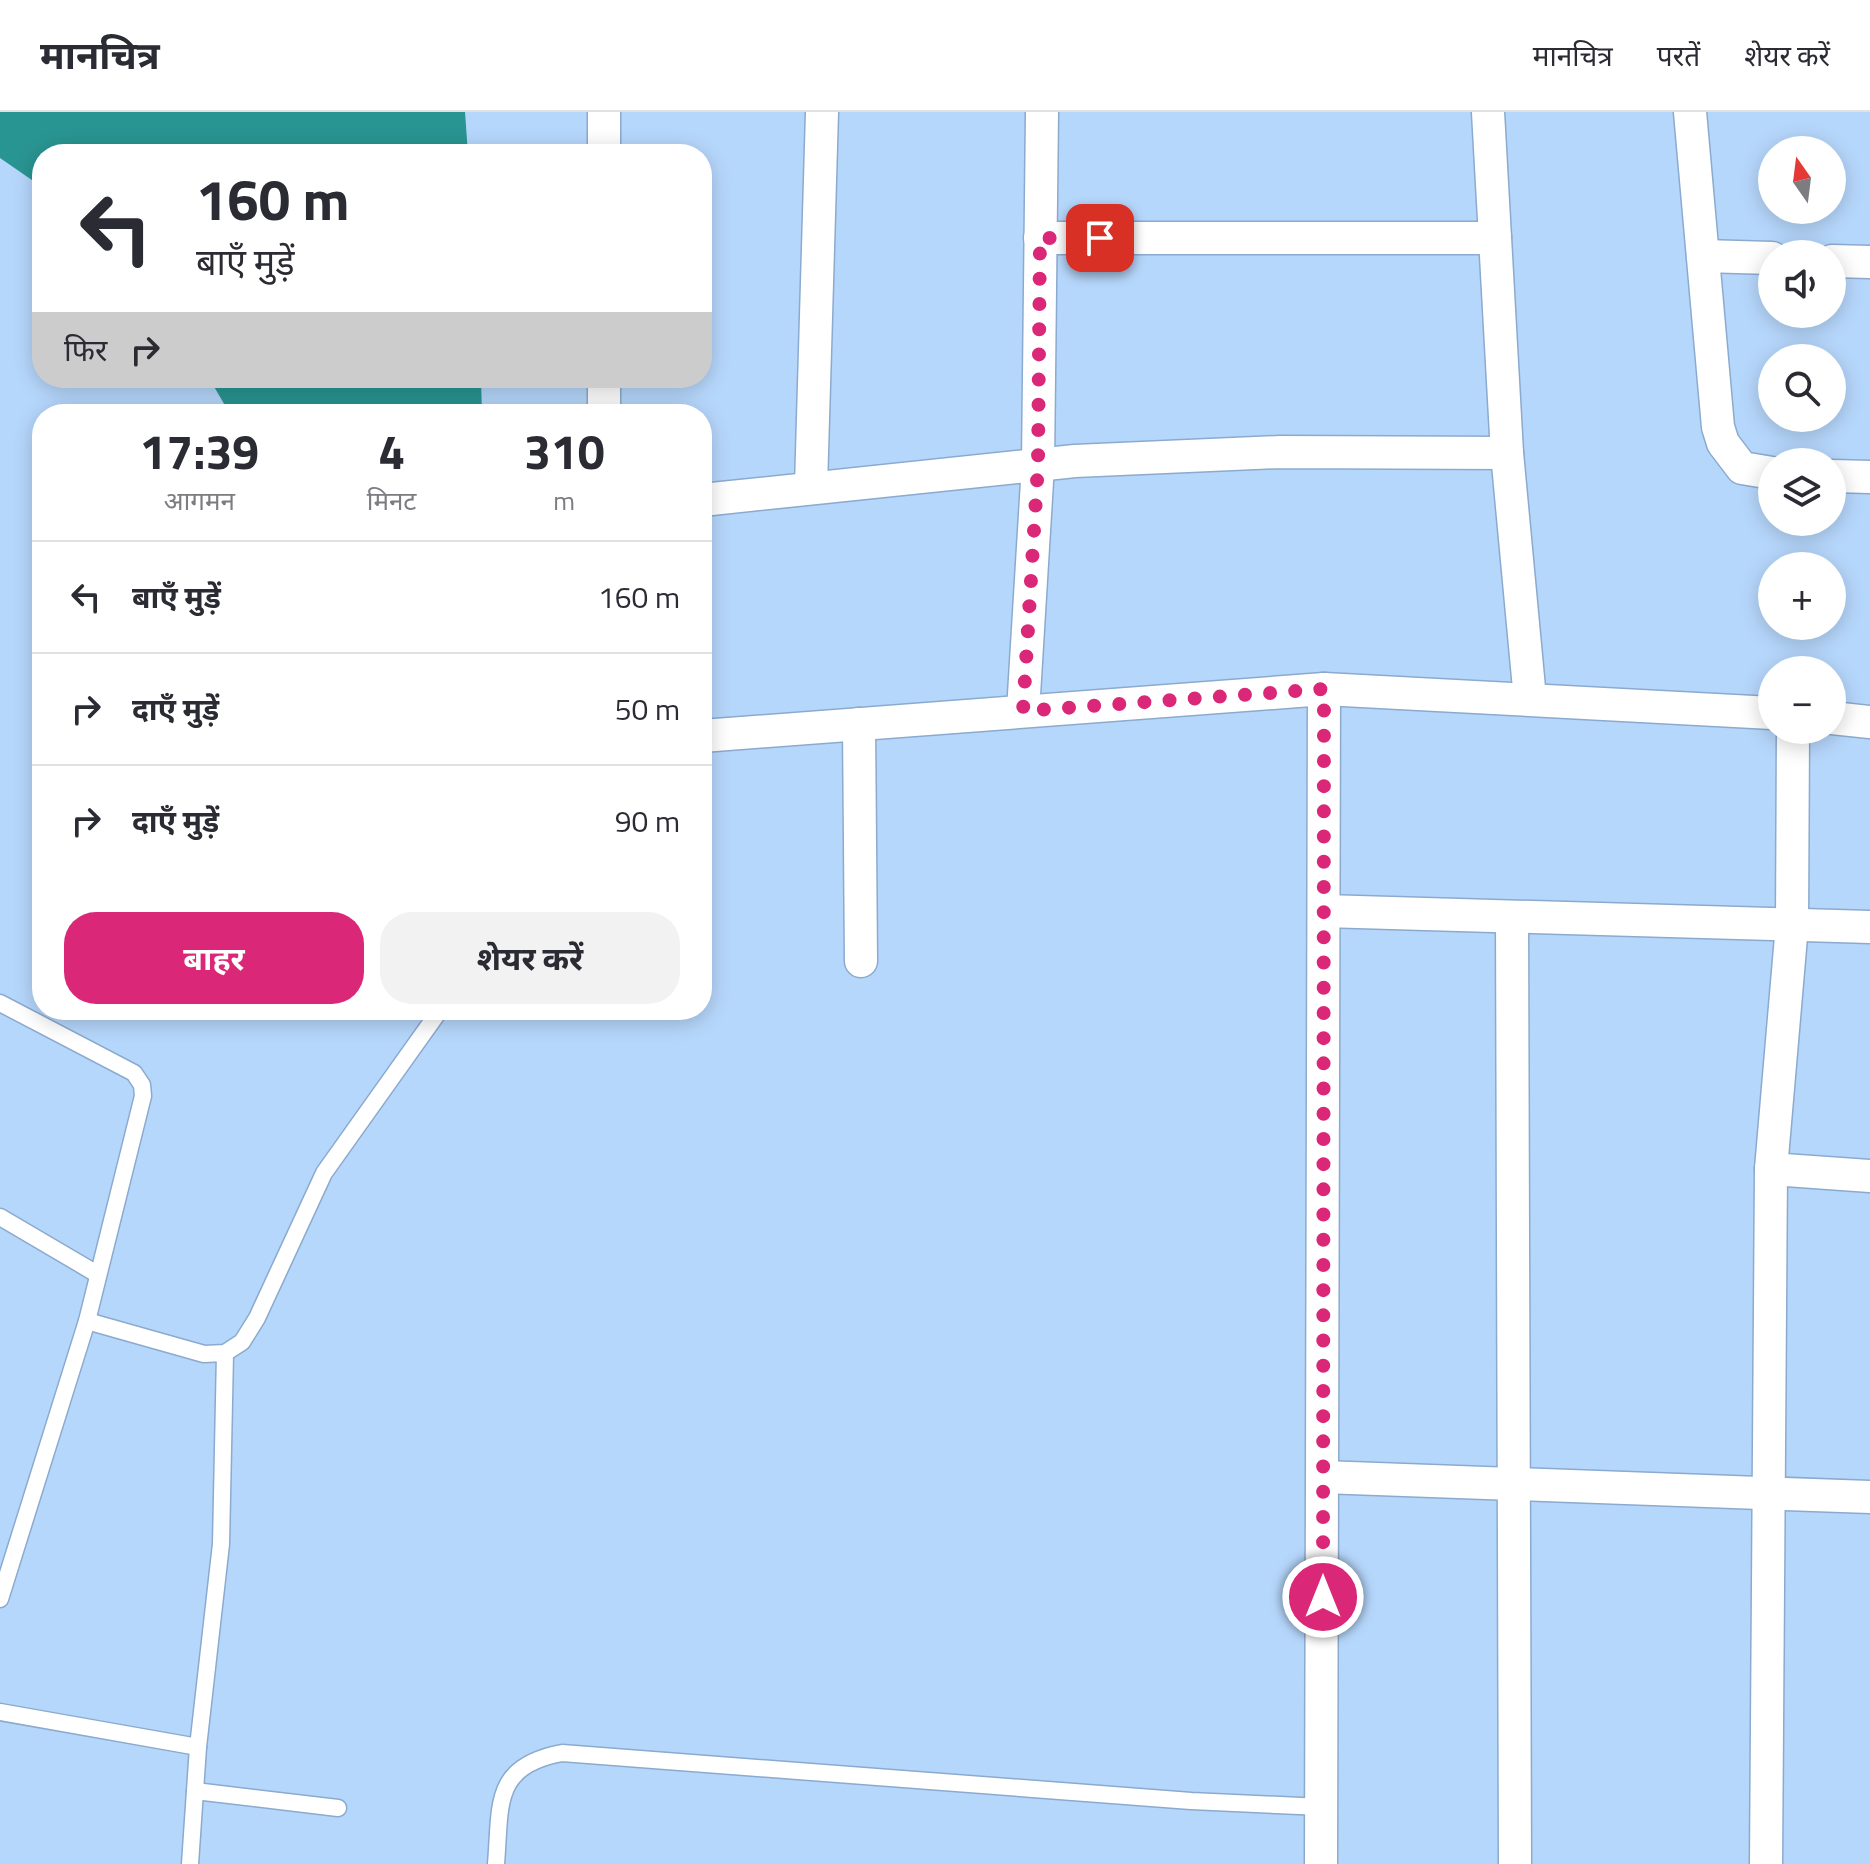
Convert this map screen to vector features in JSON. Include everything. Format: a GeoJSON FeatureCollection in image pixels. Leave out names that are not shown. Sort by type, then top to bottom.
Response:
{"type":"FeatureCollection","features":[{"type":"Feature","properties":{"kind":"street"},"geometry":{"type":"LineString","coordinates":[[604,112],[604,144]]}},
{"type":"Feature","properties":{"kind":"street"},"geometry":{"type":"LineString","coordinates":[[811,487],[822,112]]}},
{"type":"Feature","properties":{"kind":"street"},"geometry":{"type":"LineString","coordinates":[[1023,711],[1038,465],[1042,112]]}},
{"type":"Feature","properties":{"kind":"street"},"geometry":{"type":"LineString","coordinates":[[1488,112],[1507,453],[1530,699]]}},
{"type":"Feature","properties":{"kind":"street"},"geometry":{"type":"LineString","coordinates":[[1690,112],[1718,427],[1723,443],[1742,468],[1758,471]]}},
{"type":"Feature","properties":{"kind":"street"},"geometry":{"type":"LineString","coordinates":[[1040,238],[1495,238]]}},
{"type":"Feature","properties":{"kind":"street"},"geometry":{"type":"LineString","coordinates":[[1703,256],[1758,258]]}},
{"type":"Feature","properties":{"kind":"street"},"geometry":{"type":"LineString","coordinates":[[1846,261],[1870,262]]}},
{"type":"Feature","properties":{"kind":"street"},"geometry":{"type":"LineString","coordinates":[[712,499],[1038,465],[1280,452],[1507,453]]}},
{"type":"Feature","properties":{"kind":"street"},"geometry":{"type":"LineString","coordinates":[[1846,476],[1870,477]]}},
{"type":"Feature","properties":{"kind":"street"},"geometry":{"type":"LineString","coordinates":[[1321,1864],[1324,689]]}},
{"type":"Feature","properties":{"kind":"street"},"geometry":{"type":"LineString","coordinates":[[712,735],[1324,689],[1758,712]]}},
{"type":"Feature","properties":{"kind":"street"},"geometry":{"type":"LineString","coordinates":[[1846,719],[1870,722]]}},
{"type":"Feature","properties":{"kind":"street"},"geometry":{"type":"LineString","coordinates":[[859,724],[861,961]]}},
{"type":"Feature","properties":{"kind":"street"},"geometry":{"type":"LineString","coordinates":[[1766,1864],[1771,1169],[1792,925],[1793,744]]}},
{"type":"Feature","properties":{"kind":"street"},"geometry":{"type":"LineString","coordinates":[[1324,911],[1870,927]]}},
{"type":"Feature","properties":{"kind":"street"},"geometry":{"type":"LineString","coordinates":[[1512,917],[1515,1864]]}},
{"type":"Feature","properties":{"kind":"street"},"geometry":{"type":"LineString","coordinates":[[1771,1169],[1870,1176]]}},
{"type":"Feature","properties":{"kind":"street"},"geometry":{"type":"LineString","coordinates":[[1323,1477],[1870,1497]]}},
{"type":"Feature","properties":{"kind":"lane"},"geometry":{"type":"LineString","coordinates":[[0,1003],[32,1020]]}},
{"type":"Feature","properties":{"kind":"lane"},"geometry":{"type":"LineString","coordinates":[[0,1599],[87,1321],[143,1096],[142,1085],[134,1073],[33,1020]]}},
{"type":"Feature","properties":{"kind":"lane"},"geometry":{"type":"LineString","coordinates":[[87,1321],[204,1354],[225,1353],[242,1342],[257,1318],[330,1163],[433,1020]]}},
{"type":"Feature","properties":{"kind":"lane"},"geometry":{"type":"LineString","coordinates":[[0,1217],[97,1274]]}},
{"type":"Feature","properties":{"kind":"lane"},"geometry":{"type":"LineString","coordinates":[[190,1864],[198,1747],[221,1544],[225,1353]]}},
{"type":"Feature","properties":{"kind":"lane"},"geometry":{"type":"LineString","coordinates":[[0,1712],[198,1747]]}},
{"type":"Feature","properties":{"kind":"lane"},"geometry":{"type":"LineString","coordinates":[[496,1864],[501,1794],[512,1773],[534,1758],[562,1753],[1191,1801],[1322,1807]]}},
{"type":"Feature","properties":{"kind":"lane"},"geometry":{"type":"LineString","coordinates":[[195,1791],[338,1808]]}},
{"type":"Feature","properties":{"kind":"shaded area"},"geometry":{"type":"Polygon","coordinates":[[[0,112],[465,112],[467,144],[32,144],[32,180],[0,158],[0,112]]]}},
{"type":"Feature","properties":{"kind":"shaded area"},"geometry":{"type":"Polygon","coordinates":[[[215,388],[481,388],[482,404],[224,404],[215,388]]]}},
{"type":"Feature","properties":{"kind":"route"},"geometry":{"type":"LineString","coordinates":[[1100,238],[1040,238],[1038,465],[1023,711],[1324,689],[1323,1597]]}}]}
